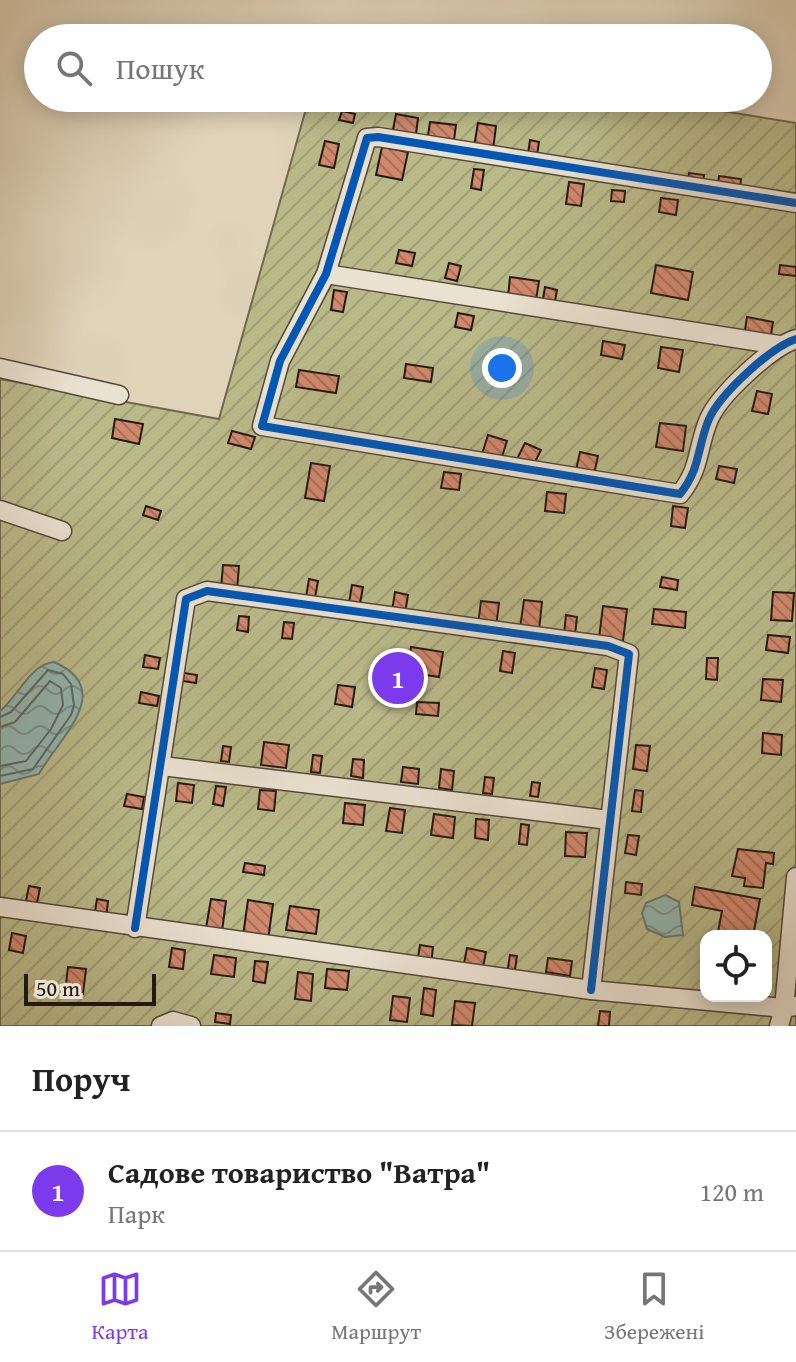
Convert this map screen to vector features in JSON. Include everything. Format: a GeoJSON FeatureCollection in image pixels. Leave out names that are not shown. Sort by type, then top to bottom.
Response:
{"type":"FeatureCollection","features":[{"type":"Feature","properties":{"kind":"street"},"geometry":{"type":"LineString","coordinates":[[787,342],[710,417],[694,476],[680,494],[262,426],[280,361],[326,274],[367,138],[378,137],[796,203]]}},
{"type":"Feature","properties":{"kind":"street"},"geometry":{"type":"LineString","coordinates":[[326,274],[787,342]]}},
{"type":"Feature","properties":{"kind":"street"},"geometry":{"type":"LineString","coordinates":[[0,368],[119,395]]}},
{"type":"Feature","properties":{"kind":"street"},"geometry":{"type":"LineString","coordinates":[[0,510],[62,531]]}},
{"type":"Feature","properties":{"kind":"street"},"geometry":{"type":"LineString","coordinates":[[135,928],[186,599],[207,591],[608,646],[629,654],[591,990]]}},
{"type":"Feature","properties":{"kind":"street"},"geometry":{"type":"LineString","coordinates":[[162,766],[609,820]]}},
{"type":"Feature","properties":{"kind":"street"},"geometry":{"type":"LineString","coordinates":[[0,907],[591,990],[786,1013],[796,877]]}},
{"type":"Feature","properties":{"kind":"street"},"geometry":{"type":"LineString","coordinates":[[161,1026],[173,1021],[191,1026]]}},
{"type":"Feature","properties":{"kind":"green space"},"geometry":{"type":"Polygon","coordinates":[[[305,112],[729,112],[796,123],[796,1026],[0,1026],[0,379],[219,419],[305,112]]]}},
{"type":"Feature","properties":{"kind":"water"},"geometry":{"type":"Polygon","coordinates":[[[54,662],[72,673],[81,687],[82,701],[77,716],[39,774],[0,784],[0,711],[31,675],[54,662]]]}},
{"type":"Feature","properties":{"kind":"water"},"geometry":{"type":"Polygon","coordinates":[[[665,895],[679,902],[683,935],[665,937],[647,929],[642,913],[646,903],[665,895]]]}},
{"type":"Feature","properties":{"kind":"building"},"geometry":{"type":"Polygon","coordinates":[[[342,112],[355,114],[353,123],[339,120],[342,112]]]}},
{"type":"Feature","properties":{"kind":"building"},"geometry":{"type":"Polygon","coordinates":[[[396,114],[418,118],[416,134],[393,130],[396,114]]]}},
{"type":"Feature","properties":{"kind":"building"},"geometry":{"type":"Polygon","coordinates":[[[430,122],[456,125],[454,140],[428,136],[430,122]]]}},
{"type":"Feature","properties":{"kind":"building"},"geometry":{"type":"Polygon","coordinates":[[[478,123],[496,126],[493,150],[474,147],[478,123]]]}},
{"type":"Feature","properties":{"kind":"building"},"geometry":{"type":"Polygon","coordinates":[[[530,140],[539,142],[537,155],[528,154],[530,140]]]}},
{"type":"Feature","properties":{"kind":"building"},"geometry":{"type":"Polygon","coordinates":[[[325,141],[339,144],[334,168],[319,165],[325,141]]]}},
{"type":"Feature","properties":{"kind":"building"},"geometry":{"type":"Polygon","coordinates":[[[382,147],[408,152],[402,180],[376,175],[382,147]]]}},
{"type":"Feature","properties":{"kind":"building"},"geometry":{"type":"Polygon","coordinates":[[[474,169],[484,170],[481,190],[471,188],[474,169]]]}},
{"type":"Feature","properties":{"kind":"building"},"geometry":{"type":"Polygon","coordinates":[[[689,173],[704,175],[703,182],[688,180],[689,173]]]}},
{"type":"Feature","properties":{"kind":"building"},"geometry":{"type":"Polygon","coordinates":[[[719,176],[741,179],[740,190],[718,187],[719,176]]]}},
{"type":"Feature","properties":{"kind":"building"},"geometry":{"type":"Polygon","coordinates":[[[569,182],[584,184],[581,206],[566,204],[569,182]]]}},
{"type":"Feature","properties":{"kind":"building"},"geometry":{"type":"Polygon","coordinates":[[[612,190],[625,191],[624,202],[611,201],[612,190]]]}},
{"type":"Feature","properties":{"kind":"building"},"geometry":{"type":"Polygon","coordinates":[[[661,198],[678,200],[676,215],[659,212],[661,198]]]}},
{"type":"Feature","properties":{"kind":"building"},"geometry":{"type":"Polygon","coordinates":[[[399,250],[415,253],[412,266],[396,263],[399,250]]]}},
{"type":"Feature","properties":{"kind":"building"},"geometry":{"type":"Polygon","coordinates":[[[449,263],[461,266],[457,281],[445,278],[449,263]]]}},
{"type":"Feature","properties":{"kind":"building"},"geometry":{"type":"Polygon","coordinates":[[[656,265],[693,272],[688,300],[651,293],[656,265]]]}},
{"type":"Feature","properties":{"kind":"building"},"geometry":{"type":"Polygon","coordinates":[[[780,265],[796,267],[796,276],[779,274],[780,265]]]}},
{"type":"Feature","properties":{"kind":"building"},"geometry":{"type":"Polygon","coordinates":[[[510,277],[539,281],[536,300],[508,297],[510,277]]]}},
{"type":"Feature","properties":{"kind":"building"},"geometry":{"type":"Polygon","coordinates":[[[545,287],[557,290],[554,307],[542,305],[545,287]]]}},
{"type":"Feature","properties":{"kind":"building"},"geometry":{"type":"Polygon","coordinates":[[[334,290],[347,292],[343,312],[331,310],[334,290]]]}},
{"type":"Feature","properties":{"kind":"building"},"geometry":{"type":"Polygon","coordinates":[[[458,313],[474,316],[471,330],[455,327],[458,313]]]}},
{"type":"Feature","properties":{"kind":"building"},"geometry":{"type":"Polygon","coordinates":[[[747,317],[773,322],[770,341],[744,336],[747,317]]]}},
{"type":"Feature","properties":{"kind":"building"},"geometry":{"type":"Polygon","coordinates":[[[603,341],[625,345],[622,359],[601,355],[603,341]]]}},
{"type":"Feature","properties":{"kind":"building"},"geometry":{"type":"Polygon","coordinates":[[[661,347],[683,350],[679,372],[658,368],[661,347]]]}},
{"type":"Feature","properties":{"kind":"building"},"geometry":{"type":"Polygon","coordinates":[[[406,364],[433,368],[431,382],[404,378],[406,364]]]}},
{"type":"Feature","properties":{"kind":"building"},"geometry":{"type":"Polygon","coordinates":[[[299,370],[339,376],[336,393],[296,387],[299,370]]]}},
{"type":"Feature","properties":{"kind":"building"},"geometry":{"type":"Polygon","coordinates":[[[757,391],[772,394],[768,414],[752,411],[757,391]]]}},
{"type":"Feature","properties":{"kind":"building"},"geometry":{"type":"Polygon","coordinates":[[[115,419],[143,424],[139,444],[112,438],[115,419]]]}},
{"type":"Feature","properties":{"kind":"building"},"geometry":{"type":"Polygon","coordinates":[[[660,423],[686,426],[683,451],[656,447],[660,423]]]}},
{"type":"Feature","properties":{"kind":"building"},"geometry":{"type":"Polygon","coordinates":[[[232,431],[255,437],[251,449],[228,443],[232,431]]]}},
{"type":"Feature","properties":{"kind":"building"},"geometry":{"type":"Polygon","coordinates":[[[488,435],[507,441],[501,460],[482,454],[488,435]]]}},
{"type":"Feature","properties":{"kind":"building"},"geometry":{"type":"Polygon","coordinates":[[[525,443],[541,450],[532,468],[516,461],[525,443]]]}},
{"type":"Feature","properties":{"kind":"building"},"geometry":{"type":"Polygon","coordinates":[[[580,452],[598,456],[594,474],[576,470],[580,452]]]}},
{"type":"Feature","properties":{"kind":"building"},"geometry":{"type":"Polygon","coordinates":[[[311,463],[330,466],[324,501],[305,498],[311,463]]]}},
{"type":"Feature","properties":{"kind":"building"},"geometry":{"type":"Polygon","coordinates":[[[719,466],[737,469],[734,483],[716,479],[719,466]]]}},
{"type":"Feature","properties":{"kind":"building"},"geometry":{"type":"Polygon","coordinates":[[[444,472],[461,474],[459,490],[441,488],[444,472]]]}},
{"type":"Feature","properties":{"kind":"building"},"geometry":{"type":"Polygon","coordinates":[[[547,492],[566,494],[564,513],[545,511],[547,492]]]}},
{"type":"Feature","properties":{"kind":"building"},"geometry":{"type":"Polygon","coordinates":[[[146,506],[161,511],[158,520],[143,515],[146,506]]]}},
{"type":"Feature","properties":{"kind":"building"},"geometry":{"type":"Polygon","coordinates":[[[673,506],[688,508],[685,528],[671,526],[673,506]]]}},
{"type":"Feature","properties":{"kind":"building"},"geometry":{"type":"Polygon","coordinates":[[[223,565],[239,566],[237,590],[221,589],[223,565]]]}},
{"type":"Feature","properties":{"kind":"building"},"geometry":{"type":"Polygon","coordinates":[[[662,577],[678,580],[677,590],[660,587],[662,577]]]}},
{"type":"Feature","properties":{"kind":"building"},"geometry":{"type":"Polygon","coordinates":[[[309,579],[318,581],[315,598],[306,597],[309,579]]]}},
{"type":"Feature","properties":{"kind":"building"},"geometry":{"type":"Polygon","coordinates":[[[352,585],[363,587],[360,604],[349,603],[352,585]]]}},
{"type":"Feature","properties":{"kind":"building"},"geometry":{"type":"Polygon","coordinates":[[[395,592],[408,595],[405,613],[392,611],[395,592]]]}},
{"type":"Feature","properties":{"kind":"building"},"geometry":{"type":"Polygon","coordinates":[[[773,592],[794,593],[792,621],[771,620],[773,592]]]}},
{"type":"Feature","properties":{"kind":"building"},"geometry":{"type":"Polygon","coordinates":[[[524,600],[542,602],[539,630],[520,628],[524,600]]]}},
{"type":"Feature","properties":{"kind":"building"},"geometry":{"type":"Polygon","coordinates":[[[481,601],[499,603],[496,627],[478,625],[481,601]]]}},
{"type":"Feature","properties":{"kind":"building"},"geometry":{"type":"Polygon","coordinates":[[[603,606],[627,609],[623,641],[599,638],[603,606]]]}},
{"type":"Feature","properties":{"kind":"building"},"geometry":{"type":"Polygon","coordinates":[[[654,609],[686,612],[685,628],[652,624],[654,609]]]}},
{"type":"Feature","properties":{"kind":"building"},"geometry":{"type":"Polygon","coordinates":[[[566,615],[577,617],[575,635],[564,634],[566,615]]]}},
{"type":"Feature","properties":{"kind":"building"},"geometry":{"type":"Polygon","coordinates":[[[239,616],[249,617],[248,632],[237,630],[239,616]]]}},
{"type":"Feature","properties":{"kind":"building"},"geometry":{"type":"Polygon","coordinates":[[[284,622],[294,623],[292,639],[282,638],[284,622]]]}},
{"type":"Feature","properties":{"kind":"building"},"geometry":{"type":"Polygon","coordinates":[[[768,635],[790,637],[788,653],[766,650],[768,635]]]}},
{"type":"Feature","properties":{"kind":"building"},"geometry":{"type":"Polygon","coordinates":[[[411,647],[443,652],[439,677],[407,672],[411,647]]]}},
{"type":"Feature","properties":{"kind":"building"},"geometry":{"type":"Polygon","coordinates":[[[503,651],[515,653],[512,673],[500,671],[503,651]]]}},
{"type":"Feature","properties":{"kind":"building"},"geometry":{"type":"Polygon","coordinates":[[[145,655],[160,658],[158,669],[143,667],[145,655]]]}},
{"type":"Feature","properties":{"kind":"building"},"geometry":{"type":"Polygon","coordinates":[[[707,658],[718,658],[717,680],[706,679],[707,658]]]}},
{"type":"Feature","properties":{"kind":"building"},"geometry":{"type":"Polygon","coordinates":[[[595,668],[607,670],[604,689],[592,687],[595,668]]]}},
{"type":"Feature","properties":{"kind":"building"},"geometry":{"type":"Polygon","coordinates":[[[184,673],[197,675],[196,683],[183,681],[184,673]]]}},
{"type":"Feature","properties":{"kind":"building"},"geometry":{"type":"Polygon","coordinates":[[[763,679],[783,680],[781,702],[761,700],[763,679]]]}},
{"type":"Feature","properties":{"kind":"building"},"geometry":{"type":"Polygon","coordinates":[[[338,685],[355,687],[352,707],[335,704],[338,685]]]}},
{"type":"Feature","properties":{"kind":"building"},"geometry":{"type":"Polygon","coordinates":[[[141,692],[159,696],[157,706],[139,703],[141,692]]]}},
{"type":"Feature","properties":{"kind":"building"},"geometry":{"type":"Polygon","coordinates":[[[417,702],[439,703],[438,716],[416,714],[417,702]]]}},
{"type":"Feature","properties":{"kind":"building"},"geometry":{"type":"Polygon","coordinates":[[[763,733],[782,735],[781,755],[762,753],[763,733]]]}},
{"type":"Feature","properties":{"kind":"building"},"geometry":{"type":"Polygon","coordinates":[[[264,742],[289,745],[286,768],[261,765],[264,742]]]}},
{"type":"Feature","properties":{"kind":"building"},"geometry":{"type":"Polygon","coordinates":[[[636,745],[650,746],[647,771],[633,769],[636,745]]]}},
{"type":"Feature","properties":{"kind":"building"},"geometry":{"type":"Polygon","coordinates":[[[223,746],[231,747],[229,762],[221,761],[223,746]]]}},
{"type":"Feature","properties":{"kind":"building"},"geometry":{"type":"Polygon","coordinates":[[[313,755],[322,756],[320,773],[311,772],[313,755]]]}},
{"type":"Feature","properties":{"kind":"building"},"geometry":{"type":"Polygon","coordinates":[[[353,759],[364,760],[363,778],[351,776],[353,759]]]}},
{"type":"Feature","properties":{"kind":"building"},"geometry":{"type":"Polygon","coordinates":[[[403,767],[419,769],[418,784],[401,782],[403,767]]]}},
{"type":"Feature","properties":{"kind":"building"},"geometry":{"type":"Polygon","coordinates":[[[441,769],[454,771],[452,790],[439,788],[441,769]]]}},
{"type":"Feature","properties":{"kind":"building"},"geometry":{"type":"Polygon","coordinates":[[[485,777],[494,778],[492,794],[483,793],[485,777]]]}},
{"type":"Feature","properties":{"kind":"building"},"geometry":{"type":"Polygon","coordinates":[[[532,782],[540,783],[538,797],[530,796],[532,782]]]}},
{"type":"Feature","properties":{"kind":"building"},"geometry":{"type":"Polygon","coordinates":[[[178,783],[194,785],[192,803],[176,801],[178,783]]]}},
{"type":"Feature","properties":{"kind":"building"},"geometry":{"type":"Polygon","coordinates":[[[216,786],[226,787],[223,806],[213,804],[216,786]]]}},
{"type":"Feature","properties":{"kind":"building"},"geometry":{"type":"Polygon","coordinates":[[[260,790],[276,791],[274,811],[258,809],[260,790]]]}},
{"type":"Feature","properties":{"kind":"building"},"geometry":{"type":"Polygon","coordinates":[[[635,790],[643,791],[641,812],[632,811],[635,790]]]}},
{"type":"Feature","properties":{"kind":"building"},"geometry":{"type":"Polygon","coordinates":[[[127,794],[144,797],[142,809],[124,806],[127,794]]]}},
{"type":"Feature","properties":{"kind":"building"},"geometry":{"type":"Polygon","coordinates":[[[345,803],[365,805],[363,825],[343,823],[345,803]]]}},
{"type":"Feature","properties":{"kind":"building"},"geometry":{"type":"Polygon","coordinates":[[[390,808],[405,810],[402,833],[386,831],[390,808]]]}},
{"type":"Feature","properties":{"kind":"building"},"geometry":{"type":"Polygon","coordinates":[[[434,814],[455,817],[453,838],[431,835],[434,814]]]}},
{"type":"Feature","properties":{"kind":"building"},"geometry":{"type":"Polygon","coordinates":[[[476,819],[489,820],[488,840],[475,838],[476,819]]]}},
{"type":"Feature","properties":{"kind":"building"},"geometry":{"type":"Polygon","coordinates":[[[521,824],[529,825],[527,845],[519,844],[521,824]]]}},
{"type":"Feature","properties":{"kind":"building"},"geometry":{"type":"Polygon","coordinates":[[[566,832],[587,833],[585,857],[565,856],[566,832]]]}},
{"type":"Feature","properties":{"kind":"building"},"geometry":{"type":"Polygon","coordinates":[[[628,835],[639,836],[636,855],[625,853],[628,835]]]}},
{"type":"Feature","properties":{"kind":"building"},"geometry":{"type":"Polygon","coordinates":[[[738,849],[774,853],[773,864],[766,863],[763,888],[744,886],[745,878],[732,876],[738,849]]]}},
{"type":"Feature","properties":{"kind":"building"},"geometry":{"type":"Polygon","coordinates":[[[245,863],[265,866],[264,875],[243,872],[245,863]]]}},
{"type":"Feature","properties":{"kind":"building"},"geometry":{"type":"Polygon","coordinates":[[[626,882],[642,884],[641,895],[625,893],[626,882]]]}},
{"type":"Feature","properties":{"kind":"building"},"geometry":{"type":"Polygon","coordinates":[[[29,886],[40,888],[37,903],[26,901],[29,886]]]}},
{"type":"Feature","properties":{"kind":"building"},"geometry":{"type":"Polygon","coordinates":[[[695,887],[760,899],[754,930],[718,930],[722,911],[692,905],[695,887]]]}},
{"type":"Feature","properties":{"kind":"building"},"geometry":{"type":"Polygon","coordinates":[[[97,899],[108,901],[106,919],[94,918],[97,899]]]}},
{"type":"Feature","properties":{"kind":"building"},"geometry":{"type":"Polygon","coordinates":[[[211,899],[226,901],[222,931],[206,928],[211,899]]]}},
{"type":"Feature","properties":{"kind":"building"},"geometry":{"type":"Polygon","coordinates":[[[248,900],[273,904],[268,940],[243,936],[248,900]]]}},
{"type":"Feature","properties":{"kind":"building"},"geometry":{"type":"Polygon","coordinates":[[[290,906],[319,910],[316,934],[286,930],[290,906]]]}},
{"type":"Feature","properties":{"kind":"building"},"geometry":{"type":"Polygon","coordinates":[[[12,933],[26,936],[23,953],[9,950],[12,933]]]}},
{"type":"Feature","properties":{"kind":"building"},"geometry":{"type":"Polygon","coordinates":[[[420,945],[433,947],[431,965],[417,963],[420,945]]]}},
{"type":"Feature","properties":{"kind":"building"},"geometry":{"type":"Polygon","coordinates":[[[172,948],[185,950],[183,969],[169,967],[172,948]]]}},
{"type":"Feature","properties":{"kind":"building"},"geometry":{"type":"Polygon","coordinates":[[[467,948],[486,952],[482,972],[463,969],[467,948]]]}},
{"type":"Feature","properties":{"kind":"building"},"geometry":{"type":"Polygon","coordinates":[[[214,955],[236,958],[234,977],[211,974],[214,955]]]}},
{"type":"Feature","properties":{"kind":"building"},"geometry":{"type":"Polygon","coordinates":[[[510,955],[517,956],[514,976],[507,974],[510,955]]]}},
{"type":"Feature","properties":{"kind":"building"},"geometry":{"type":"Polygon","coordinates":[[[548,958],[572,961],[570,976],[546,972],[548,958]]]}},
{"type":"Feature","properties":{"kind":"building"},"geometry":{"type":"Polygon","coordinates":[[[255,961],[268,962],[265,983],[253,981],[255,961]]]}},
{"type":"Feature","properties":{"kind":"building"},"geometry":{"type":"Polygon","coordinates":[[[68,967],[86,969],[83,994],[65,992],[68,967]]]}},
{"type":"Feature","properties":{"kind":"building"},"geometry":{"type":"Polygon","coordinates":[[[327,969],[349,971],[347,990],[325,988],[327,969]]]}},
{"type":"Feature","properties":{"kind":"building"},"geometry":{"type":"Polygon","coordinates":[[[298,972],[313,974],[311,1001],[295,999],[298,972]]]}},
{"type":"Feature","properties":{"kind":"building"},"geometry":{"type":"Polygon","coordinates":[[[424,988],[436,990],[433,1016],[421,1014],[424,988]]]}},
{"type":"Feature","properties":{"kind":"building"},"geometry":{"type":"Polygon","coordinates":[[[393,996],[410,998],[407,1022],[390,1020],[393,996]]]}},
{"type":"Feature","properties":{"kind":"building"},"geometry":{"type":"Polygon","coordinates":[[[455,1001],[475,1003],[472,1026],[452,1025],[455,1001]]]}},
{"type":"Feature","properties":{"kind":"building"},"geometry":{"type":"Polygon","coordinates":[[[600,1011],[610,1012],[609,1026],[598,1026],[600,1011]]]}},
{"type":"Feature","properties":{"kind":"building"},"geometry":{"type":"Polygon","coordinates":[[[216,1013],[231,1015],[230,1024],[215,1022],[216,1013]]]}},
{"type":"Feature","properties":{"kind":"cycle path"},"geometry":{"type":"LineString","coordinates":[[796,203],[378,137],[367,138],[326,274],[280,361],[262,426],[680,494],[692,475],[705,429],[715,409],[760,361],[796,339]]}},
{"type":"Feature","properties":{"kind":"cycle path"},"geometry":{"type":"LineString","coordinates":[[135,928],[186,599],[207,591],[608,646],[629,654],[591,990]]}},
{"type":"Feature","properties":{"kind":"place","name":"Садове товариство \"Ватра\""},"geometry":{"type":"Point","coordinates":[398,678]}}]}
